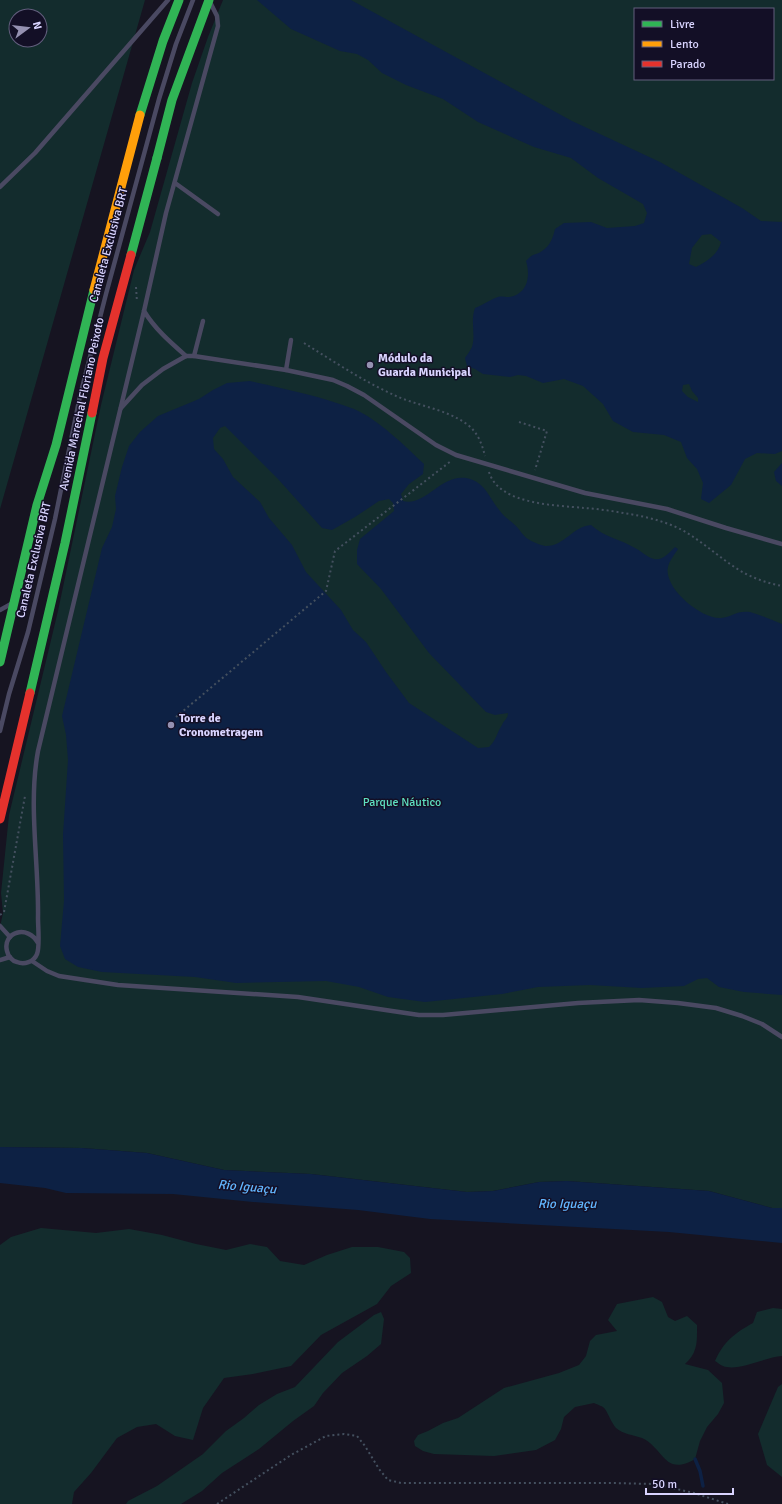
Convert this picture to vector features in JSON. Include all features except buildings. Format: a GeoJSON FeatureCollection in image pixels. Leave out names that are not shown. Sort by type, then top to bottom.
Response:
{"type":"FeatureCollection","features":[{"type":"Feature","properties":{"kind":"main road","name":"Avenida Marechal Floriano Peixoto"},"geometry":{"type":"LineString","coordinates":[[0,662],[37,505],[56,446],[100,266],[144,101],[179,0]]}},
{"type":"Feature","properties":{"kind":"main road","name":"Avenida Marechal Floriano Peixoto"},"geometry":{"type":"LineString","coordinates":[[0,819],[65,543],[103,358],[172,100],[208,0]]}},
{"type":"Feature","properties":{"kind":"lane"},"geometry":{"type":"LineString","coordinates":[[0,187],[34,153],[168,0]]}},
{"type":"Feature","properties":{"kind":"lane","name":"Canaleta Exclusiva BRT"},"geometry":{"type":"LineString","coordinates":[[0,731],[9,694],[28,632],[55,519],[82,389],[144,154],[176,44],[193,0]]}},
{"type":"Feature","properties":{"kind":"lane"},"geometry":{"type":"LineString","coordinates":[[38,943],[35,938],[28,933],[18,932],[10,937],[6,947],[10,957],[22,964],[32,961],[38,952],[38,943],[38,908],[34,799],[35,766],[39,743],[165,220],[218,26],[217,16],[208,0]]}},
{"type":"Feature","properties":{"kind":"lane"},"geometry":{"type":"LineString","coordinates":[[176,183],[218,214]]}},
{"type":"Feature","properties":{"kind":"lane"},"geometry":{"type":"LineString","coordinates":[[144,311],[160,333],[186,356]]}},
{"type":"Feature","properties":{"kind":"lane"},"geometry":{"type":"LineString","coordinates":[[194,356],[203,321]]}},
{"type":"Feature","properties":{"kind":"lane"},"geometry":{"type":"LineString","coordinates":[[286,370],[291,340]]}},
{"type":"Feature","properties":{"kind":"lane"},"geometry":{"type":"LineString","coordinates":[[120,410],[142,385],[163,369],[186,356],[286,370],[333,380],[347,386],[364,395],[436,445],[456,455],[585,493],[667,509],[782,544]]}},
{"type":"Feature","properties":{"kind":"lane"},"geometry":{"type":"LineString","coordinates":[[0,610],[14,602]]}},
{"type":"Feature","properties":{"kind":"lane"},"geometry":{"type":"LineString","coordinates":[[0,926],[10,937]]}},
{"type":"Feature","properties":{"kind":"lane"},"geometry":{"type":"LineString","coordinates":[[0,960],[10,957]]}},
{"type":"Feature","properties":{"kind":"lane"},"geometry":{"type":"LineString","coordinates":[[32,961],[47,971],[59,976],[110,984],[291,997],[419,1015],[443,1016],[578,1003],[640,1000],[678,1003],[716,1008],[742,1016],[762,1024],[782,1037]]}},
{"type":"Feature","properties":{"kind":"path"},"geometry":{"type":"LineString","coordinates":[[304,343],[351,372],[394,395],[458,419],[468,425],[480,439],[491,477],[496,485],[506,491],[540,504],[612,511],[667,523],[684,531],[741,571],[768,583],[782,586]]}},
{"type":"Feature","properties":{"kind":"path"},"geometry":{"type":"LineString","coordinates":[[519,422],[547,431],[533,478]]}},
{"type":"Feature","properties":{"kind":"path"},"geometry":{"type":"LineString","coordinates":[[176,717],[326,591],[335,551],[392,506],[435,475],[456,455]]}},
{"type":"Feature","properties":{"kind":"path"},"geometry":{"type":"LineString","coordinates":[[217,1504],[326,1436],[344,1434],[357,1436],[388,1480],[401,1483],[655,1484],[694,1493],[728,1504]]}},
{"type":"Feature","properties":{"kind":"green space"},"geometry":{"type":"Polygon","coordinates":[[[0,0],[145,0],[0,509],[0,0]]]}},
{"type":"Feature","properties":{"kind":"green space","name":"Parque Náutico"},"geometry":{"type":"Polygon","coordinates":[[[223,0],[782,0],[782,1208],[772,1208],[709,1191],[567,1181],[539,1182],[493,1191],[467,1192],[311,1174],[224,1170],[147,1153],[82,1148],[0,1147],[0,927],[3,913],[1,893],[9,815],[58,611],[101,405],[134,270],[150,232],[192,83],[223,0]]]}},
{"type":"Feature","properties":{"kind":"green space"},"geometry":{"type":"Polygon","coordinates":[[[41,1228],[96,1233],[129,1229],[226,1250],[250,1244],[267,1247],[280,1261],[304,1265],[327,1255],[352,1247],[378,1247],[404,1252],[410,1258],[411,1273],[391,1286],[377,1304],[321,1335],[291,1366],[224,1378],[203,1408],[193,1440],[175,1436],[156,1424],[137,1427],[117,1438],[91,1473],[74,1492],[72,1504],[0,1504],[0,1245],[11,1237],[41,1228]]]}},
{"type":"Feature","properties":{"kind":"green space"},"geometry":{"type":"Polygon","coordinates":[[[653,1297],[662,1302],[668,1317],[675,1321],[687,1316],[697,1325],[697,1342],[695,1351],[685,1364],[708,1370],[722,1383],[724,1403],[718,1414],[707,1427],[700,1441],[695,1459],[685,1464],[677,1465],[670,1463],[642,1438],[625,1433],[616,1428],[604,1408],[594,1403],[575,1407],[564,1417],[561,1429],[555,1440],[536,1450],[494,1456],[434,1454],[423,1451],[415,1446],[414,1441],[418,1435],[443,1423],[458,1418],[504,1388],[559,1373],[579,1365],[586,1356],[590,1341],[596,1335],[617,1331],[608,1320],[617,1304],[653,1297]]]}},
{"type":"Feature","properties":{"kind":"green space"},"geometry":{"type":"Polygon","coordinates":[[[773,1308],[782,1309],[782,1356],[736,1367],[723,1366],[715,1361],[722,1348],[731,1338],[753,1323],[757,1312],[773,1308]]]}},
{"type":"Feature","properties":{"kind":"green space"},"geometry":{"type":"Polygon","coordinates":[[[381,1312],[384,1319],[381,1344],[367,1356],[342,1373],[323,1393],[314,1406],[259,1449],[222,1473],[202,1491],[181,1504],[126,1504],[128,1501],[157,1486],[203,1454],[226,1431],[259,1405],[277,1394],[295,1387],[338,1342],[374,1315],[381,1312]]]}},
{"type":"Feature","properties":{"kind":"green space"},"geometry":{"type":"Polygon","coordinates":[[[782,1384],[782,1477],[767,1465],[758,1434],[778,1387],[782,1384]]]}},
{"type":"Feature","properties":{"kind":"water"},"geometry":{"type":"Polygon","coordinates":[[[257,0],[351,0],[572,121],[660,162],[742,208],[761,221],[782,222],[782,451],[775,454],[757,453],[745,459],[731,485],[709,503],[701,499],[703,483],[697,469],[687,458],[681,442],[664,435],[633,432],[613,421],[603,404],[583,386],[564,379],[543,383],[526,376],[518,375],[510,377],[483,374],[467,366],[465,358],[472,347],[473,342],[473,318],[475,308],[496,298],[514,296],[520,293],[528,279],[526,261],[531,256],[547,247],[552,239],[555,229],[564,223],[591,222],[607,228],[635,226],[644,223],[647,213],[643,204],[598,178],[571,158],[534,147],[478,122],[443,99],[406,85],[382,73],[368,60],[357,54],[340,51],[291,29],[257,0]],[[711,234],[702,235],[692,248],[689,264],[696,267],[715,254],[720,247],[721,242],[711,234]],[[689,384],[683,385],[682,391],[688,397],[698,402],[698,398],[692,391],[689,384]]]}},
{"type":"Feature","properties":{"kind":"water"},"geometry":{"type":"Polygon","coordinates":[[[250,381],[303,393],[354,409],[373,420],[409,449],[424,464],[423,474],[409,484],[401,494],[403,501],[411,502],[419,499],[449,481],[457,478],[466,478],[482,486],[502,513],[528,539],[532,541],[545,546],[552,545],[558,543],[579,529],[591,525],[601,532],[654,559],[660,559],[669,554],[675,547],[678,549],[668,567],[668,575],[678,593],[695,608],[704,614],[721,618],[742,612],[750,612],[782,624],[782,995],[744,992],[719,987],[707,978],[698,979],[684,986],[642,988],[590,985],[538,987],[502,994],[425,1002],[388,997],[359,987],[326,981],[236,983],[195,977],[102,972],[78,967],[65,959],[60,946],[64,901],[63,835],[68,760],[66,735],[62,716],[102,548],[112,527],[116,509],[115,496],[122,467],[129,446],[140,432],[158,416],[199,399],[227,383],[250,381]],[[225,426],[220,428],[213,438],[214,449],[223,459],[233,477],[260,502],[269,518],[292,545],[306,572],[341,610],[353,630],[366,642],[409,703],[478,748],[489,747],[495,739],[508,713],[495,715],[486,712],[429,653],[381,589],[357,564],[357,550],[360,539],[394,511],[393,503],[389,499],[379,501],[332,530],[322,528],[278,479],[225,426]]]}},
{"type":"Feature","properties":{"kind":"water"},"geometry":{"type":"Polygon","coordinates":[[[782,463],[782,486],[776,481],[774,472],[782,463]]]}},
{"type":"Feature","properties":{"kind":"water","name":"Rio Iguaçu"},"geometry":{"type":"Polygon","coordinates":[[[0,1147],[82,1148],[147,1153],[224,1170],[311,1174],[467,1192],[493,1191],[539,1182],[567,1181],[709,1191],[772,1208],[782,1208],[782,1243],[669,1232],[430,1219],[358,1210],[173,1194],[66,1193],[45,1188],[0,1183],[0,1147]]]}},
{"type":"Feature","properties":{"kind":"waterway"},"geometry":{"type":"LineString","coordinates":[[695,1459],[700,1471],[703,1486]]}},
{"type":"Feature","properties":{"kind":"traffic: fast"},"geometry":{"type":"LineString","coordinates":[[140,115],[163,41],[179,0]]}},
{"type":"Feature","properties":{"kind":"traffic: fast"},"geometry":{"type":"LineString","coordinates":[[157,158],[172,100],[209,0]]}},
{"type":"Feature","properties":{"kind":"traffic: fast"},"geometry":{"type":"LineString","coordinates":[[131,255],[157,158]]}},
{"type":"Feature","properties":{"kind":"traffic: fast"},"geometry":{"type":"LineString","coordinates":[[0,662],[37,505],[56,445],[94,290]]}},
{"type":"Feature","properties":{"kind":"traffic: fast"},"geometry":{"type":"LineString","coordinates":[[30,693],[65,543],[92,413]]}},
{"type":"Feature","properties":{"kind":"traffic: slow"},"geometry":{"type":"LineString","coordinates":[[94,290],[140,115]]}},
{"type":"Feature","properties":{"kind":"traffic: jam"},"geometry":{"type":"LineString","coordinates":[[92,413],[103,358],[131,255]]}},
{"type":"Feature","properties":{"kind":"traffic: jam"},"geometry":{"type":"LineString","coordinates":[[0,819],[30,693]]}},
{"type":"Feature","properties":{"kind":"place","name":"Módulo da Guarda Municipal"},"geometry":{"type":"Point","coordinates":[370,365]}},
{"type":"Feature","properties":{"kind":"place","name":"Torre de Cronometragem"},"geometry":{"type":"Point","coordinates":[171,725]}}]}
